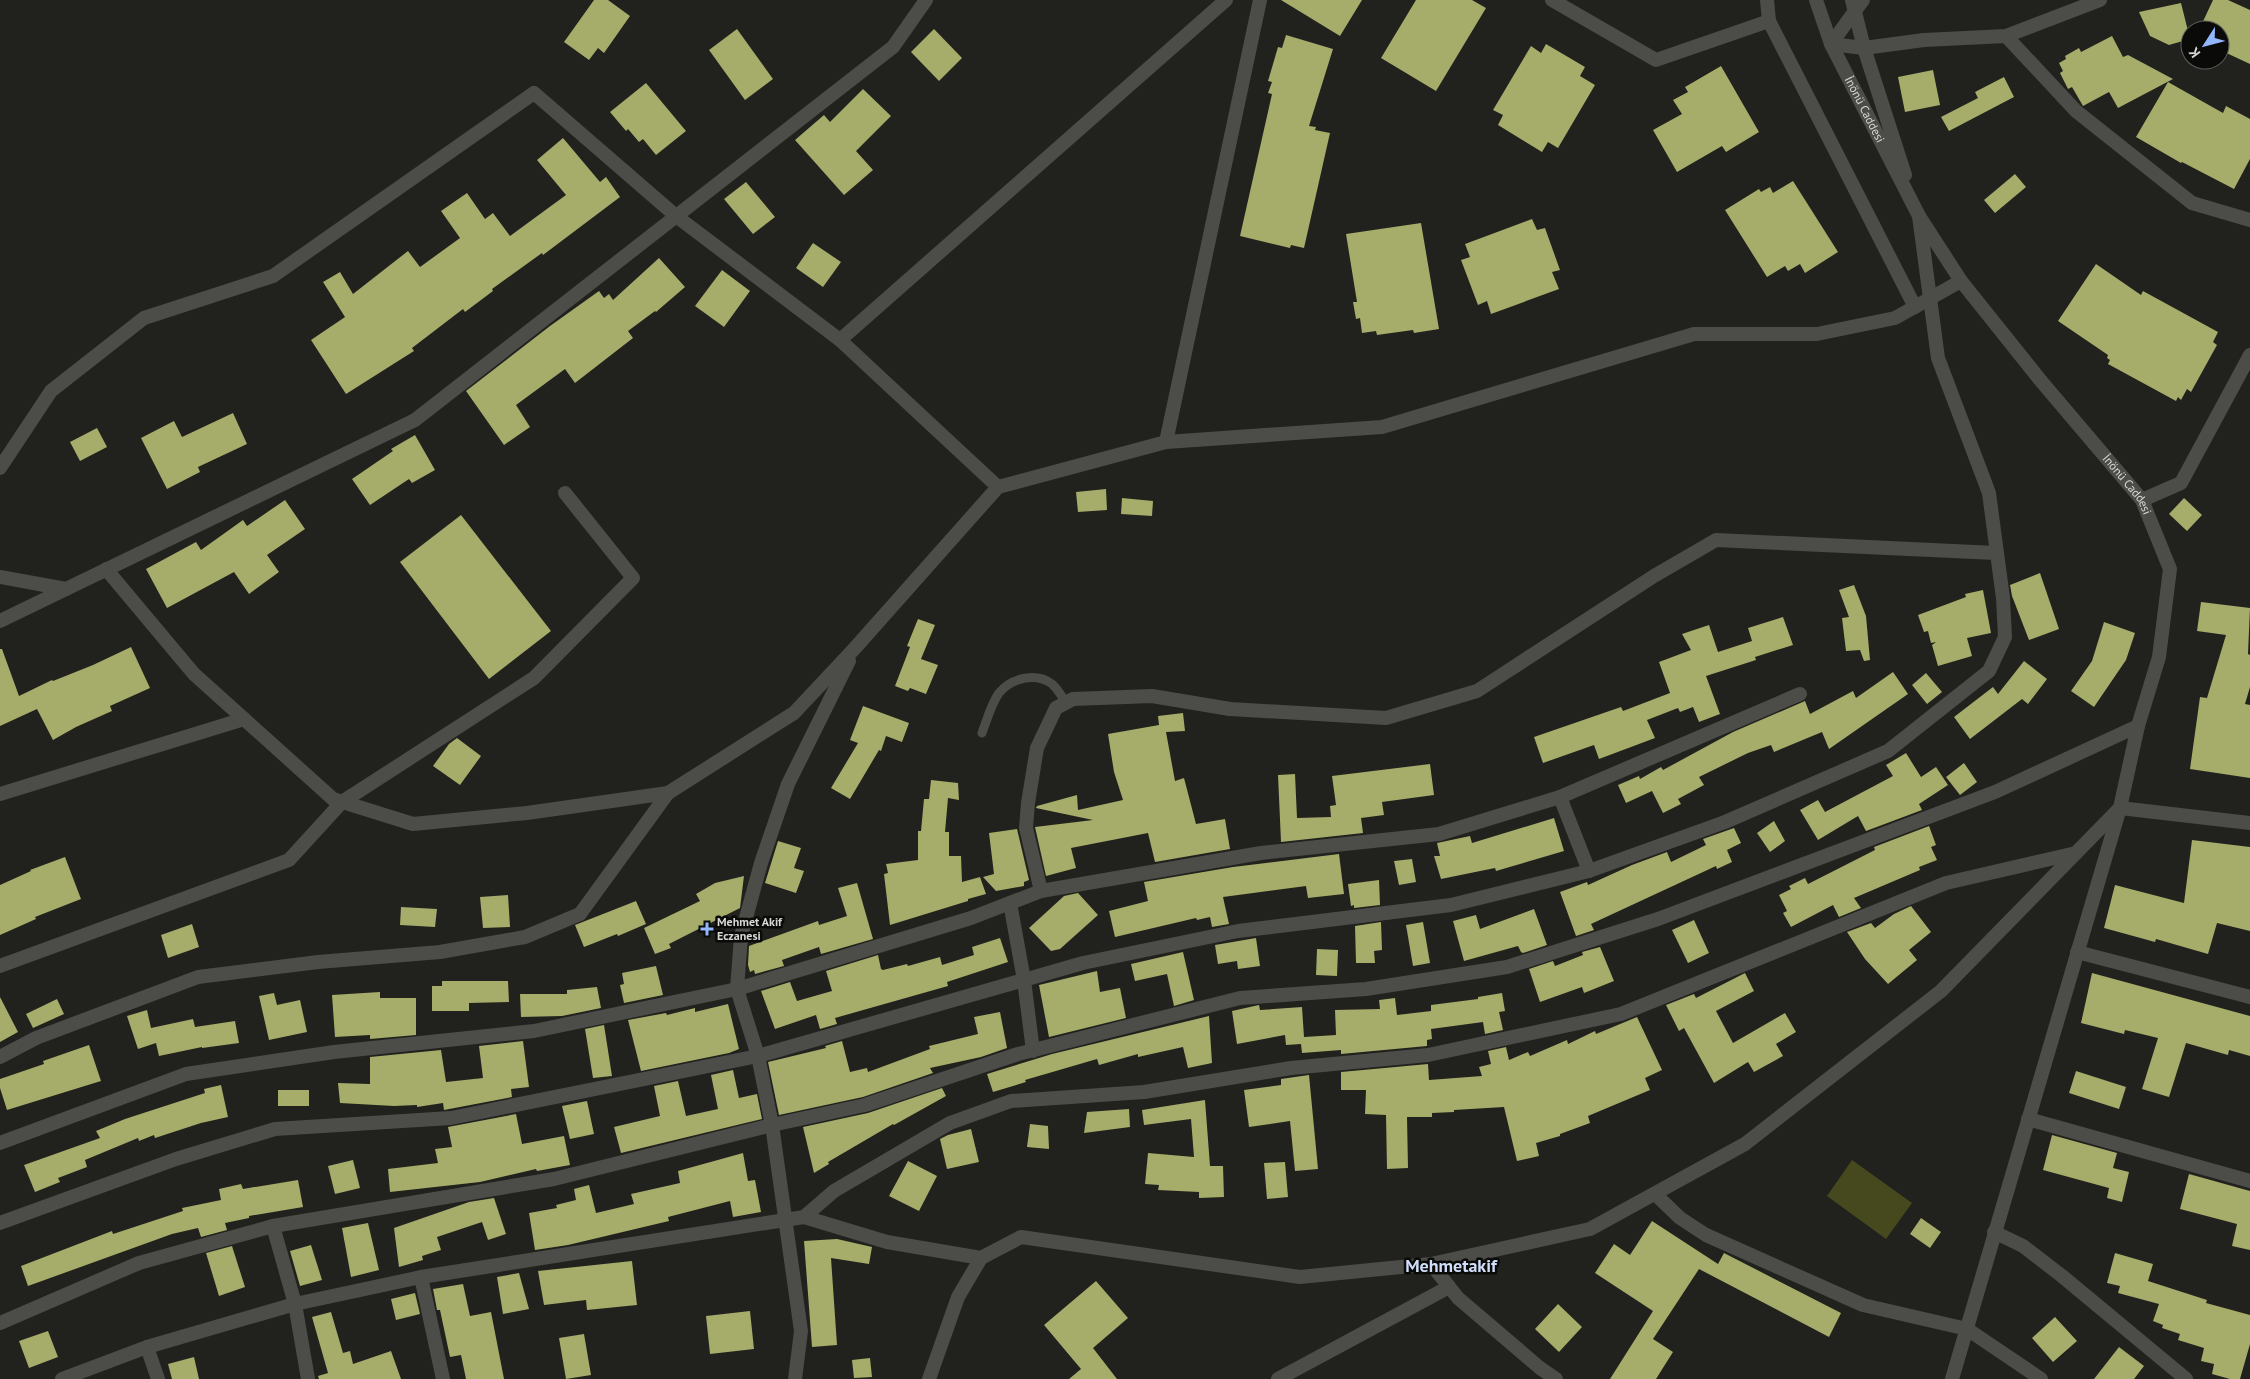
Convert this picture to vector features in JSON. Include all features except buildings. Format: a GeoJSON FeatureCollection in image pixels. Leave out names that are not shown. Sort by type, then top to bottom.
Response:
{"type":"FeatureCollection","features":[{"type":"Feature","properties":{"kind":"street"},"geometry":{"type":"LineString","coordinates":[[0,620],[415,420],[893,47],[926,0]]}},
{"type":"Feature","properties":{"kind":"street"},"geometry":{"type":"LineString","coordinates":[[840,340],[1226,0]]}},
{"type":"Feature","properties":{"kind":"street"},"geometry":{"type":"LineString","coordinates":[[1166,442],[1260,0]]}},
{"type":"Feature","properties":{"kind":"street"},"geometry":{"type":"LineString","coordinates":[[1767,0],[1769,21],[1914,307]]}},
{"type":"Feature","properties":{"kind":"street","name":"İnönü Caddesi"},"geometry":{"type":"LineString","coordinates":[[1816,0],[1831,44],[1919,216],[1961,281],[2041,381],[2142,500],[2170,569],[2159,657],[2138,726],[2120,808],[1952,1379]]}},
{"type":"Feature","properties":{"kind":"street"},"geometry":{"type":"LineString","coordinates":[[1856,3],[1831,44],[1864,48],[1924,40],[2006,36],[2100,0]]}},
{"type":"Feature","properties":{"kind":"street"},"geometry":{"type":"LineString","coordinates":[[1559,2],[1656,60],[1769,21]]}},
{"type":"Feature","properties":{"kind":"street","name":"İnönü Caddesi"},"geometry":{"type":"LineString","coordinates":[[1856,3],[1864,48],[1919,216]]}},
{"type":"Feature","properties":{"kind":"street"},"geometry":{"type":"LineString","coordinates":[[2006,36],[2076,111],[2192,204],[2250,220]]}},
{"type":"Feature","properties":{"kind":"street"},"geometry":{"type":"LineString","coordinates":[[0,468],[51,391],[144,318],[273,276],[534,93],[676,216],[840,340],[998,487]]}},
{"type":"Feature","properties":{"kind":"street"},"geometry":{"type":"LineString","coordinates":[[0,1223],[176,1159],[275,1128],[452,1118],[758,1056],[1083,963],[1238,931],[1451,905],[1589,871],[1726,822],[1888,751],[1989,671],[2005,637],[2003,598],[1989,492],[1938,358],[1919,216]]}},
{"type":"Feature","properties":{"kind":"street"},"geometry":{"type":"LineString","coordinates":[[0,1057],[36,1038],[198,977],[318,962],[440,952],[525,936],[580,914],[668,792],[794,712],[855,648],[998,487],[1166,442],[1382,427],[1694,334],[1818,334],[1895,318],[1961,281]]}},
{"type":"Feature","properties":{"kind":"street"},"geometry":{"type":"LineString","coordinates":[[2142,500],[2181,483],[2250,355]]}},
{"type":"Feature","properties":{"kind":"street"},"geometry":{"type":"LineString","coordinates":[[0,966],[289,860],[342,802],[534,678],[634,578],[565,493]]}},
{"type":"Feature","properties":{"kind":"street"},"geometry":{"type":"LineString","coordinates":[[1041,892],[1026,828],[1028,802],[1037,748],[1056,708],[1073,699],[1152,696],[1230,709],[1386,718],[1476,691],[1654,576],[1716,540],[1996,553]]}},
{"type":"Feature","properties":{"kind":"street"},"geometry":{"type":"LineString","coordinates":[[106,569],[194,674],[332,799],[413,824],[526,813],[668,792]]}},
{"type":"Feature","properties":{"kind":"street"},"geometry":{"type":"LineString","coordinates":[[0,577],[66,589]]}},
{"type":"Feature","properties":{"kind":"street"},"geometry":{"type":"LineString","coordinates":[[795,1379],[801,1331],[772,1125],[758,1056],[737,989],[741,936],[761,863],[788,784],[855,648]]}},
{"type":"Feature","properties":{"kind":"street"},"geometry":{"type":"LineString","coordinates":[[0,1143],[186,1074],[334,1052],[534,1031],[737,989],[971,918],[1041,892],[1117,876],[1262,853],[1439,834],[1560,797],[1800,694]]}},
{"type":"Feature","properties":{"kind":"street"},"geometry":{"type":"LineString","coordinates":[[0,794],[244,719]]}},
{"type":"Feature","properties":{"kind":"street"},"geometry":{"type":"LineString","coordinates":[[0,1323],[139,1263],[273,1226],[554,1179],[772,1125],[865,1105],[1033,1051],[1240,998],[1366,989],[1506,967],[1658,919],[1986,795],[2138,726]]}},
{"type":"Feature","properties":{"kind":"street"},"geometry":{"type":"LineString","coordinates":[[1560,797],[1589,871]]}},
{"type":"Feature","properties":{"kind":"street"},"geometry":{"type":"LineString","coordinates":[[929,1379],[958,1297],[982,1258],[1021,1237],[1300,1277],[1432,1264],[1590,1229],[1745,1144],[1941,990],[2120,808],[2250,823]]}},
{"type":"Feature","properties":{"kind":"street"},"geometry":{"type":"LineString","coordinates":[[804,1217],[834,1191],[950,1124],[1011,1101],[1144,1092],[1291,1068],[1428,1055],[1621,1014],[1946,883],[2076,853]]}},
{"type":"Feature","properties":{"kind":"street"},"geometry":{"type":"LineString","coordinates":[[1010,903],[1024,980],[1033,1051]]}},
{"type":"Feature","properties":{"kind":"street"},"geometry":{"type":"LineString","coordinates":[[2077,952],[2250,997]]}},
{"type":"Feature","properties":{"kind":"street"},"geometry":{"type":"LineString","coordinates":[[2028,1119],[2250,1181]]}},
{"type":"Feature","properties":{"kind":"street"},"geometry":{"type":"LineString","coordinates":[[1655,1194],[1680,1218],[1706,1235],[1855,1302],[1967,1329],[2041,1379]]}},
{"type":"Feature","properties":{"kind":"street"},"geometry":{"type":"LineString","coordinates":[[62,1379],[147,1347],[295,1304],[420,1277],[804,1217],[887,1242],[982,1258]]}},
{"type":"Feature","properties":{"kind":"street"},"geometry":{"type":"LineString","coordinates":[[273,1226],[295,1304],[308,1379]]}},
{"type":"Feature","properties":{"kind":"street"},"geometry":{"type":"LineString","coordinates":[[1994,1232],[2023,1246],[2186,1379]]}},
{"type":"Feature","properties":{"kind":"street"},"geometry":{"type":"LineString","coordinates":[[1432,1264],[1458,1298],[1540,1368],[1556,1379]]}},
{"type":"Feature","properties":{"kind":"street"},"geometry":{"type":"LineString","coordinates":[[420,1277],[443,1379]]}},
{"type":"Feature","properties":{"kind":"street"},"geometry":{"type":"LineString","coordinates":[[1278,1379],[1449,1287]]}},
{"type":"Feature","properties":{"kind":"street"},"geometry":{"type":"LineString","coordinates":[[147,1347],[158,1379]]}},
{"type":"Feature","properties":{"kind":"lane"},"geometry":{"type":"LineString","coordinates":[[982,733],[998,694],[1005,687],[1021,679],[1029,677],[1046,681],[1053,685],[1066,703]]}},
{"type":"Feature","properties":{"kind":"green space"},"geometry":{"type":"Polygon","coordinates":[[[1852,1160],[1912,1203],[1886,1239],[1827,1196],[1852,1160]]]}},
{"type":"Feature","properties":{"kind":"place","name":"Mehmet Akif Eczanesi"},"geometry":{"type":"Point","coordinates":[707,929]}},
{"type":"Feature","properties":{"kind":"district","name":"Mehmetakif"},"geometry":{"type":"Point","coordinates":[1451,1266]}}]}
